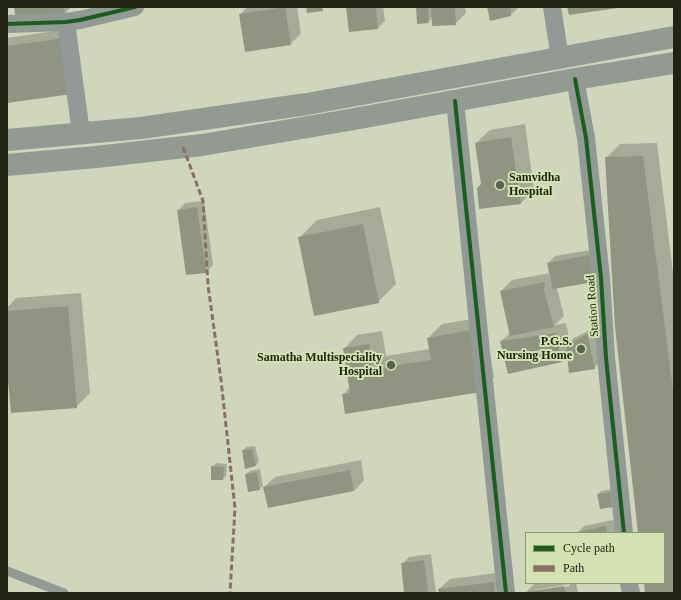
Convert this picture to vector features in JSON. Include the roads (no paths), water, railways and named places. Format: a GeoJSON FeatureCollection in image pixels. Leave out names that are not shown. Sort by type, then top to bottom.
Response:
{"type":"FeatureCollection","features":[{"type":"Feature","properties":{"kind":"main road"},"geometry":{"type":"LineString","coordinates":[[7,140],[141,128],[306,104],[674,37]]}},
{"type":"Feature","properties":{"kind":"main road"},"geometry":{"type":"LineString","coordinates":[[7,165],[202,145],[674,63]]}},
{"type":"Feature","properties":{"kind":"street"},"geometry":{"type":"LineString","coordinates":[[7,24],[75,17],[136,7]]}},
{"type":"Feature","properties":{"kind":"street"},"geometry":{"type":"LineString","coordinates":[[552,7],[560,58]]}},
{"type":"Feature","properties":{"kind":"street"},"geometry":{"type":"LineString","coordinates":[[75,17],[81,133]]}},
{"type":"Feature","properties":{"kind":"street","name":"Station Road"},"geometry":{"type":"LineString","coordinates":[[575,79],[587,146],[601,278],[606,358],[624,532]]}},
{"type":"Feature","properties":{"kind":"street"},"geometry":{"type":"LineString","coordinates":[[455,101],[506,593]]}},
{"type":"Feature","properties":{"kind":"lane"},"geometry":{"type":"LineString","coordinates":[[7,571],[64,593]]}},
{"type":"Feature","properties":{"kind":"place","name":"Samvidha Hospital"},"geometry":{"type":"Point","coordinates":[500,185]}},
{"type":"Feature","properties":{"kind":"place","name":"P.G.S. Nursing Home"},"geometry":{"type":"Point","coordinates":[581,349]}},
{"type":"Feature","properties":{"kind":"place","name":"Samatha Multispeciality Hospital"},"geometry":{"type":"Point","coordinates":[391,365]}}]}
